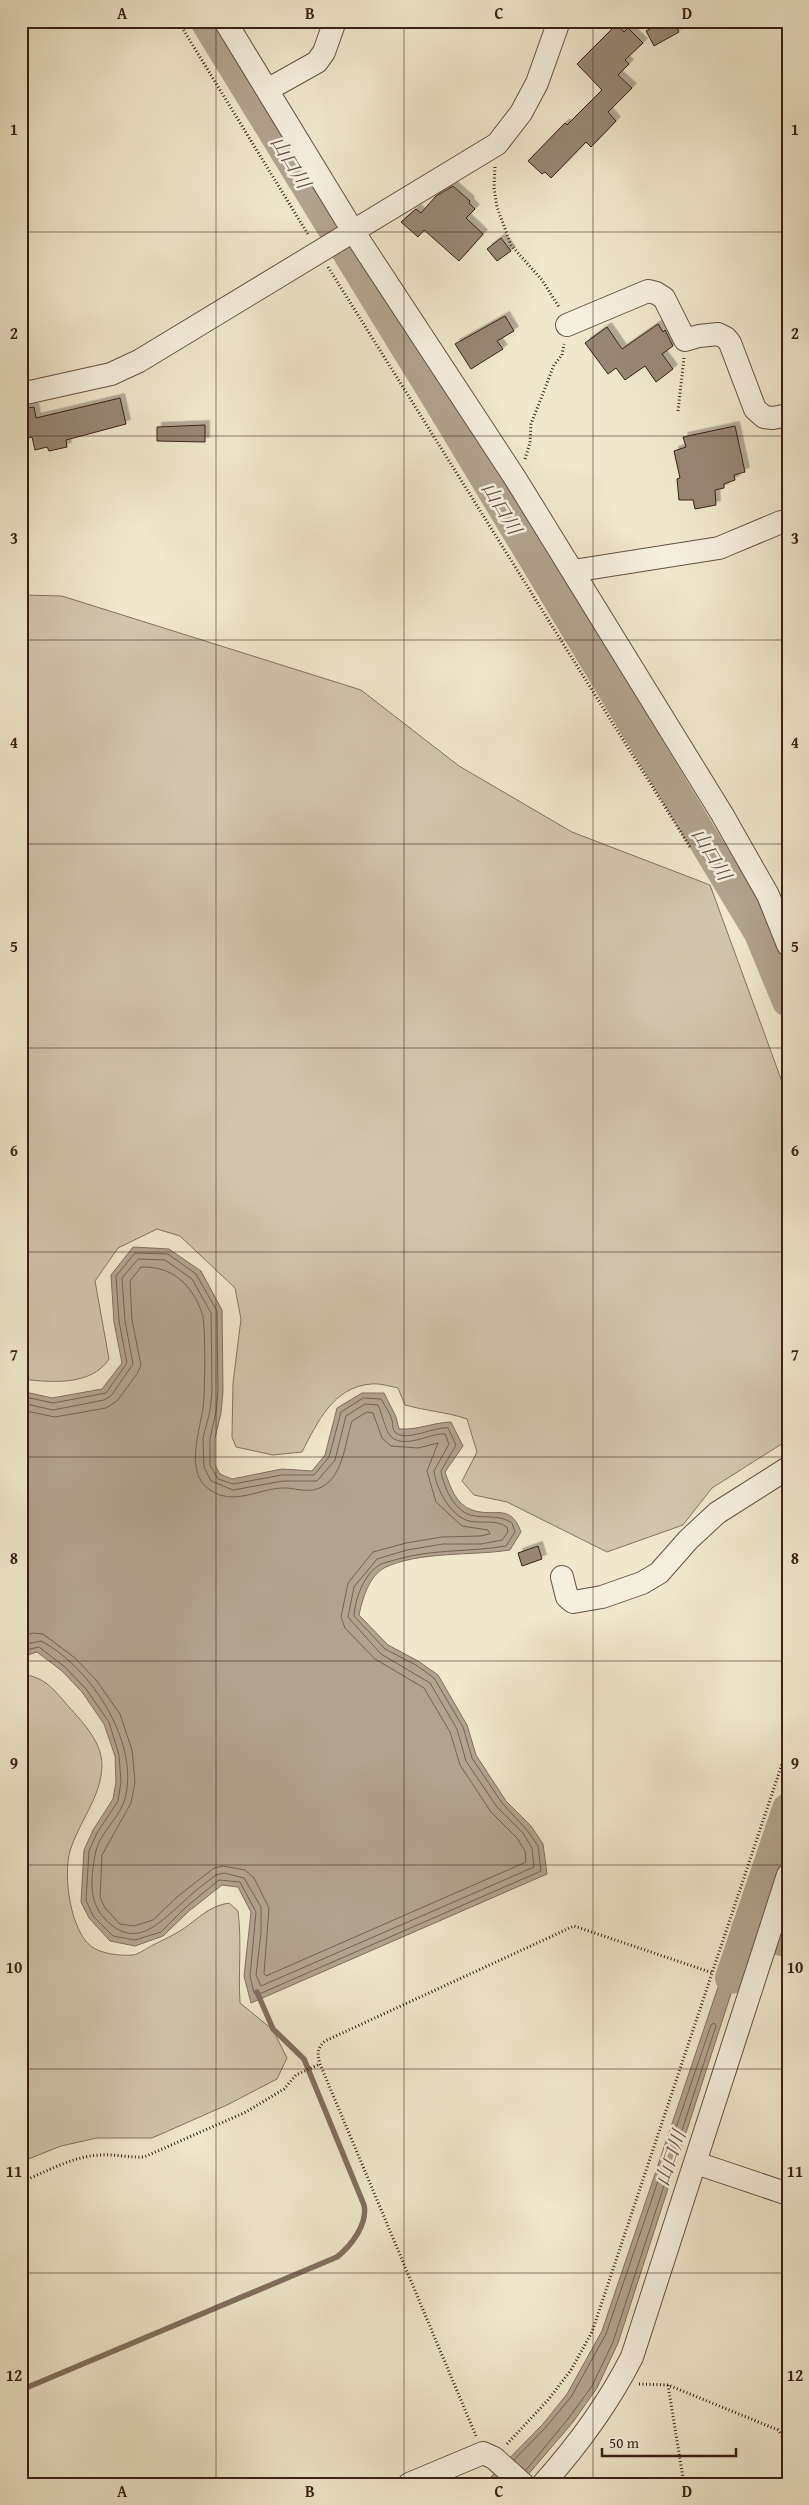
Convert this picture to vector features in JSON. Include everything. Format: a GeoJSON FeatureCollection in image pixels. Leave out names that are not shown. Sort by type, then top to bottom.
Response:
{"type":"FeatureCollection","features":[{"type":"Feature","properties":{"kind":"street"},"geometry":{"type":"LineString","coordinates":[[225,21],[350,233],[515,478],[722,814],[768,895],[788,944]]}},
{"type":"Feature","properties":{"kind":"street"},"geometry":{"type":"LineString","coordinates":[[267,90],[317,62],[324,52],[335,21]]}},
{"type":"Feature","properties":{"kind":"street"},"geometry":{"type":"LineString","coordinates":[[21,394],[87,381],[125,368],[497,144],[520,113],[537,83],[559,21]]}},
{"type":"Feature","properties":{"kind":"street"},"geometry":{"type":"LineString","coordinates":[[567,325],[648,291],[656,293],[664,298],[686,340],[699,336],[718,334],[726,338],[755,409],[764,417],[788,416]]}},
{"type":"Feature","properties":{"kind":"street"},"geometry":{"type":"LineString","coordinates":[[573,571],[719,548],[781,522],[788,522]]}},
{"type":"Feature","properties":{"kind":"street"},"geometry":{"type":"LineString","coordinates":[[562,1577],[567,1596],[573,1602],[602,1597],[642,1583],[659,1573],[688,1540],[717,1513],[788,1468]]}},
{"type":"Feature","properties":{"kind":"street"},"geometry":{"type":"LineString","coordinates":[[543,2484],[566,2458],[618,2384],[632,2357],[788,1875]]}},
{"type":"Feature","properties":{"kind":"street"},"geometry":{"type":"LineString","coordinates":[[696,2163],[788,2194]]}},
{"type":"Feature","properties":{"kind":"street"},"geometry":{"type":"LineString","coordinates":[[409,2484],[492,2457],[522,2484]]}},
{"type":"Feature","properties":{"kind":"path"},"geometry":{"type":"LineString","coordinates":[[178,21],[323,249],[690,847]]}},
{"type":"Feature","properties":{"kind":"path"},"geometry":{"type":"LineString","coordinates":[[497,144],[494,188],[497,207],[512,245],[542,280],[562,312],[567,325],[562,355],[554,365],[531,424],[530,443],[525,461],[515,478]]}},
{"type":"Feature","properties":{"kind":"path"},"geometry":{"type":"LineString","coordinates":[[678,411],[686,340]]}},
{"type":"Feature","properties":{"kind":"path"},"geometry":{"type":"LineString","coordinates":[[713,1973],[574,1926],[325,2041],[319,2046],[317,2054],[320,2064],[492,2457],[548,2400],[571,2370],[592,2332],[713,1973],[788,1746]]}},
{"type":"Feature","properties":{"kind":"path"},"geometry":{"type":"LineString","coordinates":[[21,2182],[79,2159],[102,2155],[129,2158],[144,2157],[267,2101],[284,2089],[303,2070],[320,2064]]}},
{"type":"Feature","properties":{"kind":"path"},"geometry":{"type":"LineString","coordinates":[[618,2384],[668,2385],[778,2430],[785,2440],[788,2454]]}},
{"type":"Feature","properties":{"kind":"path"},"geometry":{"type":"LineString","coordinates":[[668,2385],[684,2484]]}},
{"type":"Feature","properties":{"kind":"shaded area"},"geometry":{"type":"Polygon","coordinates":[[[21,595],[62,596],[361,690],[459,766],[572,832],[710,885],[788,1098],[788,1440],[712,1488],[683,1525],[607,1552],[507,1502],[474,1495],[462,1481],[477,1452],[467,1419],[405,1405],[398,1388],[384,1385],[371,1384],[358,1387],[336,1399],[320,1419],[302,1452],[273,1455],[236,1447],[232,1437],[233,1383],[241,1319],[235,1288],[180,1236],[157,1229],[118,1248],[95,1281],[109,1359],[101,1368],[92,1374],[69,1381],[21,1379],[21,595]]]}},
{"type":"Feature","properties":{"kind":"shaded area"},"geometry":{"type":"Polygon","coordinates":[[[21,1674],[37,1678],[54,1690],[96,1741],[101,1757],[101,1777],[98,1788],[74,1840],[68,1861],[67,1874],[70,1902],[78,1929],[84,1939],[92,1947],[106,1953],[133,1955],[180,1931],[204,1913],[229,1903],[238,1911],[240,2003],[273,2030],[287,2058],[277,2079],[227,2105],[152,2138],[97,2138],[61,2146],[21,2162],[21,1674]]]}},
{"type":"Feature","properties":{"kind":"water"},"geometry":{"type":"Polygon","coordinates":[[[133,1247],[169,1249],[201,1271],[222,1310],[223,1391],[221,1413],[215,1438],[215,1465],[220,1474],[232,1479],[282,1469],[312,1471],[325,1455],[337,1408],[362,1393],[384,1393],[396,1417],[399,1429],[451,1422],[463,1446],[445,1472],[454,1494],[466,1508],[480,1512],[507,1514],[517,1523],[521,1532],[510,1550],[429,1556],[384,1568],[370,1582],[359,1615],[388,1645],[418,1661],[438,1675],[467,1725],[476,1755],[506,1801],[531,1826],[543,1844],[547,1874],[251,2003],[244,1976],[251,1912],[238,1887],[222,1885],[189,1911],[163,1936],[135,1946],[110,1941],[89,1918],[81,1902],[84,1850],[93,1830],[113,1799],[116,1782],[115,1756],[104,1724],[82,1692],[62,1671],[37,1652],[21,1657],[21,1391],[52,1398],[102,1389],[122,1363],[114,1322],[111,1275],[133,1247]]]}},
{"type":"Feature","properties":{"kind":"water"},"geometry":{"type":"Polygon","coordinates":[[[736,1934],[749,1938],[618,2343],[597,2388],[573,2422],[520,2484],[484,2484],[543,2424],[567,2394],[602,2331],[736,1934]]]}},
{"type":"Feature","properties":{"kind":"building"},"geometry":{"type":"Polygon","coordinates":[[[665,21],[673,21],[679,32],[654,46],[646,31],[665,21]]]}},
{"type":"Feature","properties":{"kind":"building"},"geometry":{"type":"Polygon","coordinates":[[[617,24],[624,32],[628,28],[643,43],[625,60],[629,64],[618,75],[632,88],[608,112],[616,121],[591,147],[586,142],[551,178],[545,172],[542,174],[528,161],[565,123],[567,125],[602,90],[577,64],[617,24]]]}},
{"type":"Feature","properties":{"kind":"building"},"geometry":{"type":"Polygon","coordinates":[[[453,186],[470,201],[469,203],[475,209],[466,218],[483,234],[459,261],[424,230],[418,237],[401,222],[416,209],[421,213],[436,196],[453,186]]]}},
{"type":"Feature","properties":{"kind":"building"},"geometry":{"type":"Polygon","coordinates":[[[501,238],[511,251],[497,261],[487,249],[501,238]]]}},
{"type":"Feature","properties":{"kind":"building"},"geometry":{"type":"Polygon","coordinates":[[[505,316],[514,331],[497,341],[503,349],[471,369],[455,344],[505,316]]]}},
{"type":"Feature","properties":{"kind":"building"},"geometry":{"type":"Polygon","coordinates":[[[658,324],[663,332],[665,330],[673,346],[662,354],[673,369],[656,382],[645,366],[625,380],[616,368],[608,374],[585,343],[607,327],[622,349],[658,324]]]}},
{"type":"Feature","properties":{"kind":"building"},"geometry":{"type":"Polygon","coordinates":[[[120,398],[126,424],[66,440],[67,447],[49,451],[47,447],[35,450],[32,437],[21,440],[21,409],[34,407],[36,418],[120,398]]]}},
{"type":"Feature","properties":{"kind":"building"},"geometry":{"type":"Polygon","coordinates":[[[205,425],[205,442],[157,441],[157,427],[205,425]]]}},
{"type":"Feature","properties":{"kind":"building"},"geometry":{"type":"Polygon","coordinates":[[[735,426],[745,472],[734,475],[735,480],[724,484],[724,488],[715,490],[716,505],[695,509],[693,500],[679,500],[677,479],[680,478],[674,451],[686,447],[683,437],[735,426]]]}},
{"type":"Feature","properties":{"kind":"building"},"geometry":{"type":"Polygon","coordinates":[[[538,1546],[542,1559],[522,1566],[518,1553],[538,1546]]]}},
{"type":"Feature","properties":{"kind":"waterway","name":"山口川"},"geometry":{"type":"LineString","coordinates":[[206,21],[440,402],[760,933],[788,1001]]}},
{"type":"Feature","properties":{"kind":"waterway","name":"山口川"},"geometry":{"type":"LineString","coordinates":[[731,1978],[788,1809]]}},
{"type":"Feature","properties":{"kind":"waterway"},"geometry":{"type":"LineString","coordinates":[[747,1929],[788,1942]]}},
{"type":"Feature","properties":{"kind":"waterway"},"geometry":{"type":"LineString","coordinates":[[21,2390],[337,2257],[353,2241],[361,2227],[365,2212],[364,2205],[304,2059],[273,2029],[257,1992]]}}]}
